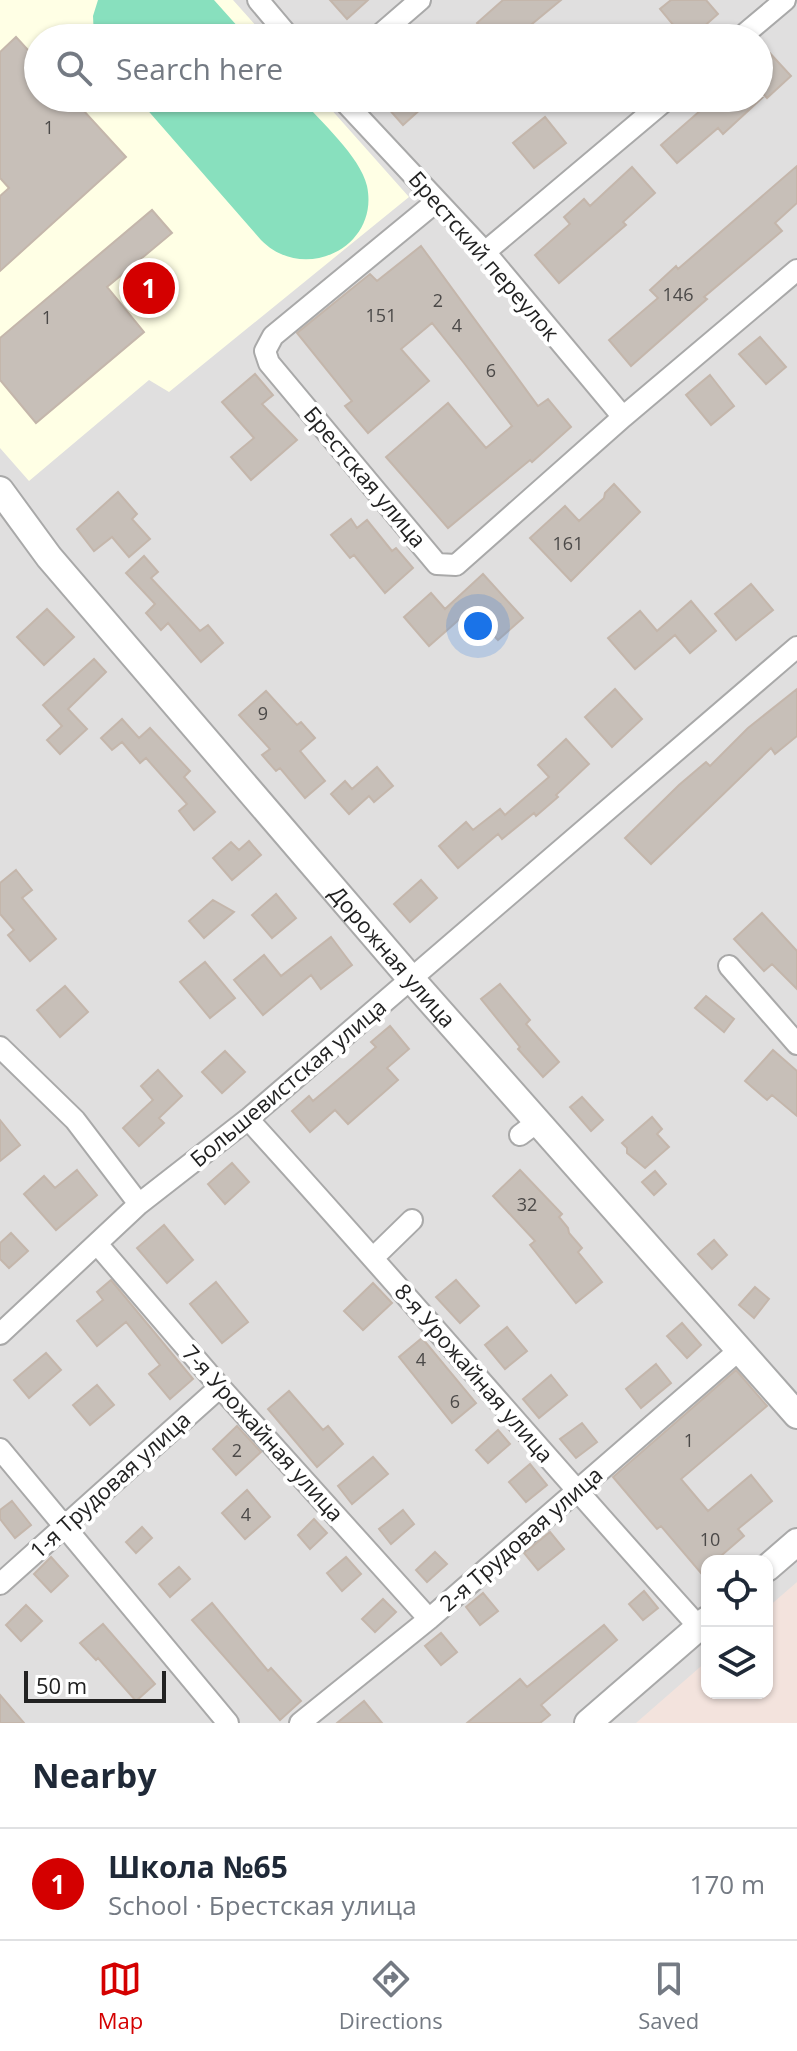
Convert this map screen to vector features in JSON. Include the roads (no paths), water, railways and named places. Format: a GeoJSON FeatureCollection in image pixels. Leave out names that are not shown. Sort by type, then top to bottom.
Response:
{"type":"FeatureCollection","features":[{"type":"Feature","properties":{"kind":"street"},"geometry":{"type":"LineString","coordinates":[[258,0],[278,24]]}},
{"type":"Feature","properties":{"kind":"street"},"geometry":{"type":"LineString","coordinates":[[392,24],[420,0]]}},
{"type":"Feature","properties":{"kind":"street"},"geometry":{"type":"LineString","coordinates":[[757,24],[785,0]]}},
{"type":"Feature","properties":{"kind":"street","name":"Брестский переулок"},"geometry":{"type":"LineString","coordinates":[[354,112],[485,252],[623,417]]}},
{"type":"Feature","properties":{"kind":"street"},"geometry":{"type":"LineString","coordinates":[[485,252],[651,112]]}},
{"type":"Feature","properties":{"kind":"street","name":"Брестская улица"},"geometry":{"type":"LineString","coordinates":[[437,201],[273,336],[265,351],[269,363],[437,564],[456,565],[623,417],[797,270]]}},
{"type":"Feature","properties":{"kind":"street","name":"Дорожная улица"},"geometry":{"type":"LineString","coordinates":[[0,490],[60,570],[412,980],[528,1129],[797,1415]]}},
{"type":"Feature","properties":{"kind":"street","name":"Большевистская улица"},"geometry":{"type":"LineString","coordinates":[[0,1334],[139,1204],[248,1119],[797,647]]}},
{"type":"Feature","properties":{"kind":"street"},"geometry":{"type":"LineString","coordinates":[[729,966],[797,1044]]}},
{"type":"Feature","properties":{"kind":"street"},"geometry":{"type":"LineString","coordinates":[[0,1047],[75,1120],[139,1204]]}},
{"type":"Feature","properties":{"kind":"street","name":"8-я Урожайная улица"},"geometry":{"type":"LineString","coordinates":[[248,1119],[374,1257],[576,1491],[701,1622]]}},
{"type":"Feature","properties":{"kind":"street"},"geometry":{"type":"LineString","coordinates":[[374,1257],[412,1220]]}},
{"type":"Feature","properties":{"kind":"street","name":"7-я Урожайная улица"},"geometry":{"type":"LineString","coordinates":[[98,1245],[220,1387],[429,1619]]}},
{"type":"Feature","properties":{"kind":"street","name":"2-я Трудовая улица"},"geometry":{"type":"LineString","coordinates":[[300,1723],[429,1619],[738,1351]]}},
{"type":"Feature","properties":{"kind":"street","name":"1-я Трудовая улица"},"geometry":{"type":"LineString","coordinates":[[0,1584],[220,1387]]}},
{"type":"Feature","properties":{"kind":"street"},"geometry":{"type":"LineString","coordinates":[[0,1449],[228,1723]]}},
{"type":"Feature","properties":{"kind":"street"},"geometry":{"type":"LineString","coordinates":[[773,1563],[797,1542]]}},
{"type":"Feature","properties":{"kind":"street"},"geometry":{"type":"LineString","coordinates":[[588,1723],[701,1626]]}},
{"type":"Feature","properties":{"kind":"place","name":"Школа №65"},"geometry":{"type":"Point","coordinates":[149,288]}}]}
